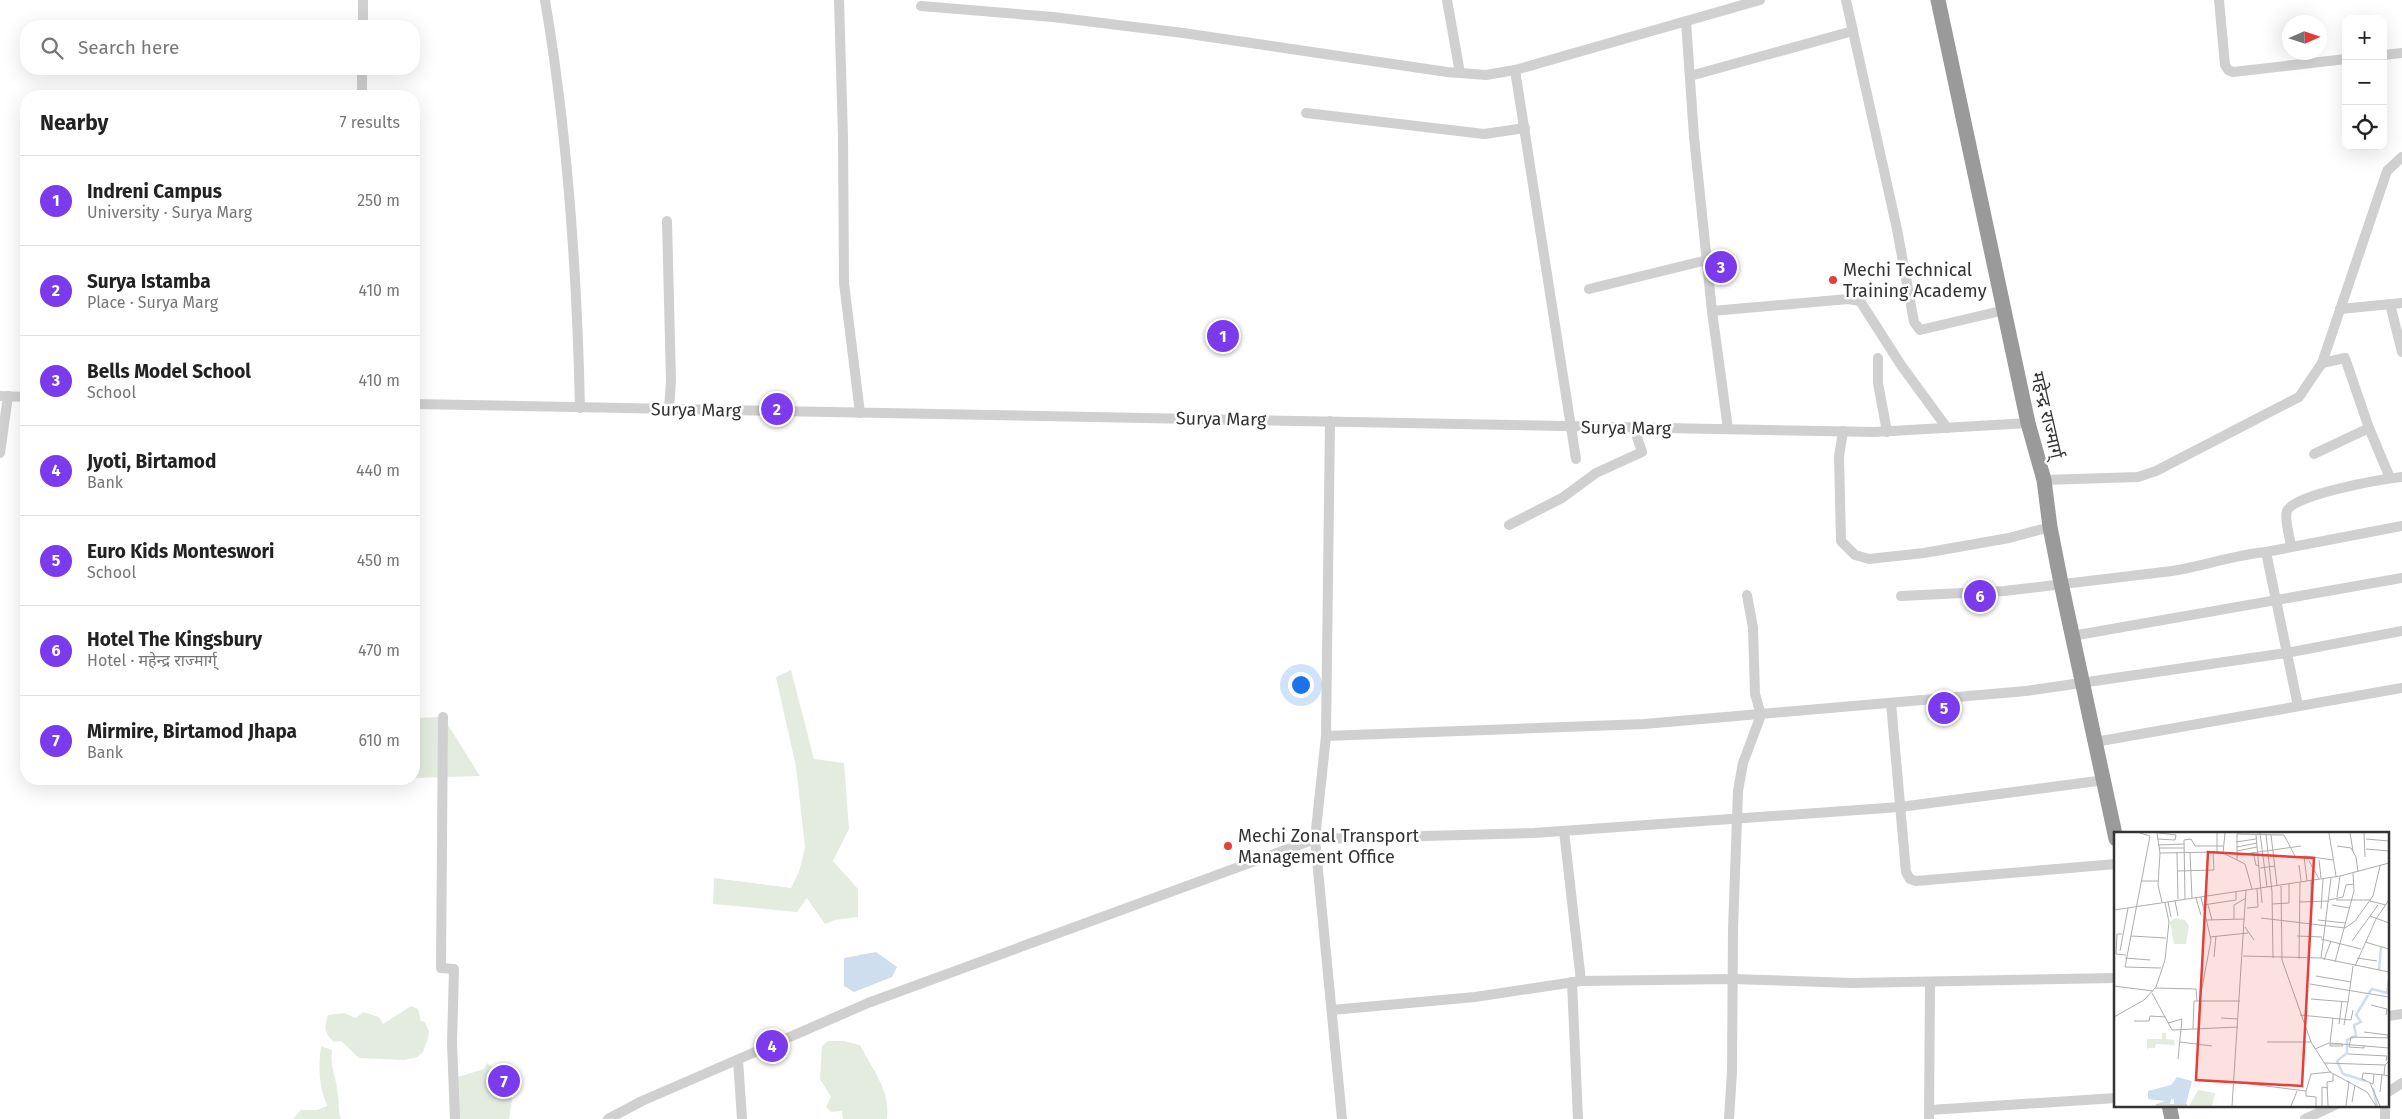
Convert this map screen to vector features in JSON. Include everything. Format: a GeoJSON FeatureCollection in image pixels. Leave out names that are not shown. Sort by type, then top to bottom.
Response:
{"type":"FeatureCollection","features":[{"type":"Feature","properties":{"kind":"highway","name":"महेन्द्र राज्मार्ग्"},"geometry":{"type":"LineString","coordinates":[[1938,0],[2028,423],[2044,480],[2050,527],[2061,583],[2115,832]]}},
{"type":"Feature","properties":{"kind":"highway"},"geometry":{"type":"LineString","coordinates":[[2169,1106],[2172,1119]]}},
{"type":"Feature","properties":{"kind":"street"},"geometry":{"type":"LineString","coordinates":[[363,0],[363,20]]}},
{"type":"Feature","properties":{"kind":"street"},"geometry":{"type":"LineString","coordinates":[[545,0],[566,149],[576,279],[580,408]]}},
{"type":"Feature","properties":{"kind":"street"},"geometry":{"type":"LineString","coordinates":[[839,0],[843,136],[844,283],[860,413]]}},
{"type":"Feature","properties":{"kind":"street"},"geometry":{"type":"LineString","coordinates":[[1447,0],[1460,73]]}},
{"type":"Feature","properties":{"kind":"street"},"geometry":{"type":"LineString","coordinates":[[921,6],[1053,17],[1486,75],[1515,70],[1760,0]]}},
{"type":"Feature","properties":{"kind":"street"},"geometry":{"type":"LineString","coordinates":[[1846,0],[1897,228],[1914,322],[1920,330],[2005,310]]}},
{"type":"Feature","properties":{"kind":"street"},"geometry":{"type":"LineString","coordinates":[[2219,0],[2225,65],[2228,70],[2233,72],[2342,59]]}},
{"type":"Feature","properties":{"kind":"street"},"geometry":{"type":"LineString","coordinates":[[1686,21],[1712,311],[1728,429]]}},
{"type":"Feature","properties":{"kind":"street"},"geometry":{"type":"LineString","coordinates":[[1690,76],[1853,31]]}},
{"type":"Feature","properties":{"kind":"street"},"geometry":{"type":"LineString","coordinates":[[2387,55],[2402,53]]}},
{"type":"Feature","properties":{"kind":"street"},"geometry":{"type":"LineString","coordinates":[[1515,70],[1573,427],[1576,459]]}},
{"type":"Feature","properties":{"kind":"street"},"geometry":{"type":"LineString","coordinates":[[362,75],[362,90]]}},
{"type":"Feature","properties":{"kind":"street"},"geometry":{"type":"LineString","coordinates":[[1306,113],[1484,134],[1525,128]]}},
{"type":"Feature","properties":{"kind":"street"},"geometry":{"type":"LineString","coordinates":[[2044,480],[2138,477],[2156,471],[2299,398],[2322,363],[2387,171],[2402,157]]}},
{"type":"Feature","properties":{"kind":"street"},"geometry":{"type":"LineString","coordinates":[[667,221],[671,381],[669,409]]}},
{"type":"Feature","properties":{"kind":"street"},"geometry":{"type":"LineString","coordinates":[[1589,289],[1707,260]]}},
{"type":"Feature","properties":{"kind":"street"},"geometry":{"type":"LineString","coordinates":[[1712,311],[1848,299],[1860,301],[1901,365],[1947,428]]}},
{"type":"Feature","properties":{"kind":"street"},"geometry":{"type":"LineString","coordinates":[[2340,309],[2402,303]]}},
{"type":"Feature","properties":{"kind":"street"},"geometry":{"type":"LineString","coordinates":[[2390,304],[2402,352]]}},
{"type":"Feature","properties":{"kind":"street"},"geometry":{"type":"LineString","coordinates":[[1878,358],[1878,383],[1887,432]]}},
{"type":"Feature","properties":{"kind":"street"},"geometry":{"type":"LineString","coordinates":[[2322,363],[2345,358],[2369,428],[2390,478]]}},
{"type":"Feature","properties":{"kind":"street"},"geometry":{"type":"LineString","coordinates":[[0,452],[4,396],[20,397]]}},
{"type":"Feature","properties":{"kind":"street","name":"Surya Marg"},"geometry":{"type":"LineString","coordinates":[[420,404],[1887,432],[2028,423]]}},
{"type":"Feature","properties":{"kind":"street"},"geometry":{"type":"LineString","coordinates":[[1330,421],[1326,736],[1315,839],[1342,1119]]}},
{"type":"Feature","properties":{"kind":"street"},"geometry":{"type":"LineString","coordinates":[[1509,525],[1562,498],[1596,473],[1642,452],[1634,428]]}},
{"type":"Feature","properties":{"kind":"street"},"geometry":{"type":"LineString","coordinates":[[2314,454],[2369,428]]}},
{"type":"Feature","properties":{"kind":"street"},"geometry":{"type":"LineString","coordinates":[[1843,431],[1839,457],[1842,541],[1855,555],[1869,559],[1924,553],[2008,538],[2050,527]]}},
{"type":"Feature","properties":{"kind":"street"},"geometry":{"type":"LineString","coordinates":[[2292,546],[2286,516],[2292,505],[2324,493],[2365,482],[2402,477]]}},
{"type":"Feature","properties":{"kind":"street"},"geometry":{"type":"LineString","coordinates":[[1901,596],[2004,592],[2061,583],[2190,568],[2248,554],[2402,526]]}},
{"type":"Feature","properties":{"kind":"street"},"geometry":{"type":"LineString","coordinates":[[2266,552],[2298,706]]}},
{"type":"Feature","properties":{"kind":"street"},"geometry":{"type":"LineString","coordinates":[[2072,636],[2402,578]]}},
{"type":"Feature","properties":{"kind":"street"},"geometry":{"type":"LineString","coordinates":[[1729,1119],[1732,1072],[1732,978],[1738,791],[1743,763],[1761,715],[1755,694],[1753,628],[1747,595]]}},
{"type":"Feature","properties":{"kind":"street"},"geometry":{"type":"LineString","coordinates":[[1326,736],[1644,724],[1891,703],[2083,684],[2286,653],[2402,631]]}},
{"type":"Feature","properties":{"kind":"street"},"geometry":{"type":"LineString","coordinates":[[2095,742],[2402,688]]}},
{"type":"Feature","properties":{"kind":"street"},"geometry":{"type":"LineString","coordinates":[[1891,703],[1906,872],[1910,879],[1916,881],[2114,864]]}},
{"type":"Feature","properties":{"kind":"street"},"geometry":{"type":"LineString","coordinates":[[443,717],[441,968],[454,969],[452,1043],[455,1119]]}},
{"type":"Feature","properties":{"kind":"street"},"geometry":{"type":"LineString","coordinates":[[608,1119],[642,1101],[868,1003],[1315,839],[1564,831],[1900,807],[2105,780]]}},
{"type":"Feature","properties":{"kind":"street"},"geometry":{"type":"LineString","coordinates":[[1564,831],[1576,981],[1578,1119]]}},
{"type":"Feature","properties":{"kind":"street"},"geometry":{"type":"LineString","coordinates":[[1332,1010],[1475,997],[1576,981],[1732,978],[1852,982],[1930,982],[2114,978]]}},
{"type":"Feature","properties":{"kind":"street"},"geometry":{"type":"LineString","coordinates":[[1930,982],[1930,1114],[2114,1098]]}},
{"type":"Feature","properties":{"kind":"street"},"geometry":{"type":"LineString","coordinates":[[738,1060],[742,1119]]}},
{"type":"Feature","properties":{"kind":"street"},"geometry":{"type":"LineString","coordinates":[[2390,1091],[2402,1083]]}},
{"type":"Feature","properties":{"kind":"street"},"geometry":{"type":"LineString","coordinates":[[2305,1119],[2333,1106]]}},
{"type":"Feature","properties":{"kind":"street"},"geometry":{"type":"LineString","coordinates":[[2384,1106],[2385,1119]]}},
{"type":"Feature","properties":{"kind":"shaded area"},"geometry":{"type":"Polygon","coordinates":[[[791,670],[814,759],[844,763],[849,829],[833,861],[858,889],[858,917],[835,920],[825,924],[807,898],[797,912],[713,904],[714,878],[791,888],[799,872],[805,847],[796,767],[776,677],[791,670]]]}},
{"type":"Feature","properties":{"kind":"shaded area"},"geometry":{"type":"Polygon","coordinates":[[[443,717],[480,776],[420,778],[420,718],[443,717]]]}},
{"type":"Feature","properties":{"kind":"shaded area"},"geometry":{"type":"Polygon","coordinates":[[[411,1006],[418,1009],[421,1021],[425,1022],[429,1032],[423,1052],[417,1057],[405,1060],[359,1058],[341,1041],[334,1042],[328,1036],[326,1030],[328,1015],[344,1013],[356,1018],[363,1012],[379,1017],[383,1024],[411,1006]]]}},
{"type":"Feature","properties":{"kind":"shaded area"},"geometry":{"type":"Polygon","coordinates":[[[828,1041],[844,1041],[860,1045],[880,1080],[886,1099],[887,1119],[843,1119],[842,1111],[831,1112],[826,1107],[831,1097],[820,1079],[822,1046],[828,1041]]]}},
{"type":"Feature","properties":{"kind":"shaded area"},"geometry":{"type":"Polygon","coordinates":[[[321,1046],[332,1050],[332,1063],[341,1119],[293,1119],[301,1110],[317,1110],[327,1106],[320,1077],[321,1046]]]}},
{"type":"Feature","properties":{"kind":"shaded area"},"geometry":{"type":"Polygon","coordinates":[[[487,1063],[492,1067],[492,1071],[509,1079],[513,1093],[509,1119],[458,1119],[458,1077],[484,1069],[487,1063]]]}},
{"type":"Feature","properties":{"kind":"water"},"geometry":{"type":"Polygon","coordinates":[[[876,952],[897,967],[892,977],[854,992],[844,986],[844,958],[876,952]]]}},
{"type":"Feature","properties":{"kind":"place","name":"Bells Model School"},"geometry":{"type":"Point","coordinates":[1721,267]}},
{"type":"Feature","properties":{"kind":"place","name":"Mechi Technical Training Academy"},"geometry":{"type":"Point","coordinates":[1833,280]}},
{"type":"Feature","properties":{"kind":"place","name":"Indreni Campus"},"geometry":{"type":"Point","coordinates":[1223,336]}},
{"type":"Feature","properties":{"kind":"place","name":"Surya Istamba"},"geometry":{"type":"Point","coordinates":[777,409]}},
{"type":"Feature","properties":{"kind":"place","name":"Hotel The Kingsbury"},"geometry":{"type":"Point","coordinates":[1980,596]}},
{"type":"Feature","properties":{"kind":"place","name":"Euro Kids Monteswori"},"geometry":{"type":"Point","coordinates":[1944,708]}},
{"type":"Feature","properties":{"kind":"place","name":"Mechi Zonal Transport Management Office"},"geometry":{"type":"Point","coordinates":[1228,846]}},
{"type":"Feature","properties":{"kind":"place","name":"Jyoti, Birtamod"},"geometry":{"type":"Point","coordinates":[772,1046]}},
{"type":"Feature","properties":{"kind":"place","name":"Mirmire, Birtamod Jhapa"},"geometry":{"type":"Point","coordinates":[504,1081]}}]}
